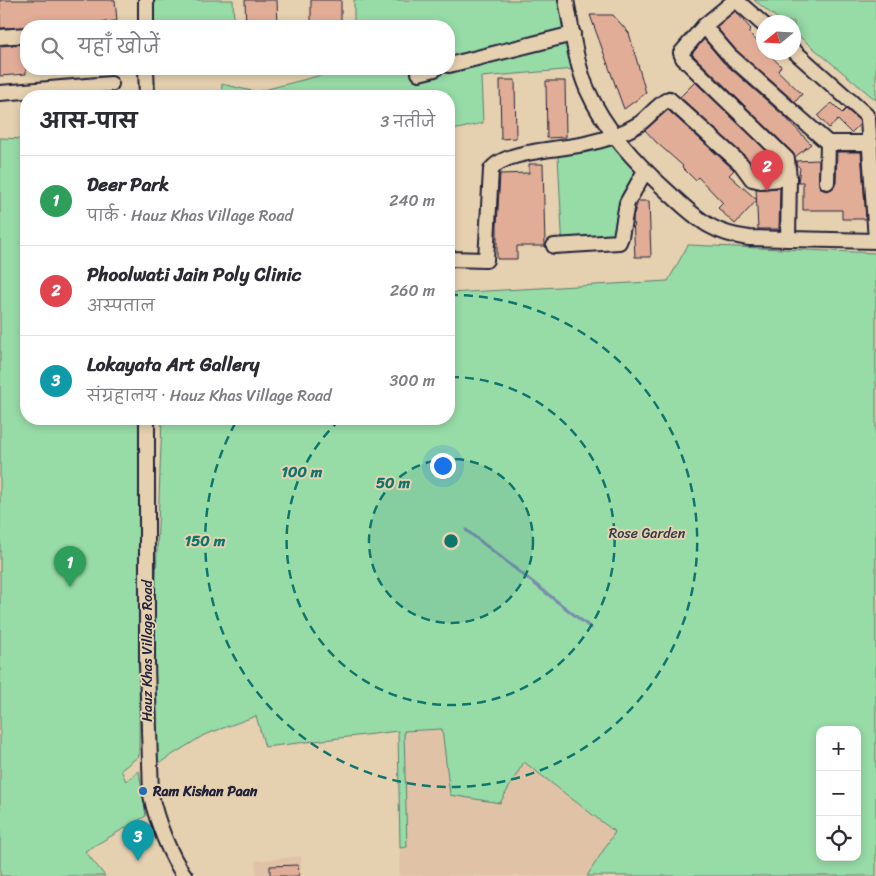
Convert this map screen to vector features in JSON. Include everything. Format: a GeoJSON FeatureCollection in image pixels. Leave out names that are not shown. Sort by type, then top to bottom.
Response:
{"type":"FeatureCollection","features":[{"type":"Feature","properties":{"kind":"street"},"geometry":{"type":"LineString","coordinates":[[146,0],[146,20]]}},
{"type":"Feature","properties":{"kind":"street"},"geometry":{"type":"LineString","coordinates":[[566,0],[578,62],[594,106],[614,136],[645,171],[685,207],[711,226],[732,235],[749,238],[876,241],[871,142],[866,115],[801,57]]}},
{"type":"Feature","properties":{"kind":"street"},"geometry":{"type":"LineString","coordinates":[[756,18],[736,2],[728,4],[682,50],[682,56],[784,154],[788,164],[789,178],[788,239]]}},
{"type":"Feature","properties":{"kind":"street"},"geometry":{"type":"LineString","coordinates":[[704,26],[729,55],[828,143],[871,142]]}},
{"type":"Feature","properties":{"kind":"street"},"geometry":{"type":"LineString","coordinates":[[455,64],[573,34]]}},
{"type":"Feature","properties":{"kind":"street"},"geometry":{"type":"LineString","coordinates":[[0,37],[20,35]]}},
{"type":"Feature","properties":{"kind":"street"},"geometry":{"type":"LineString","coordinates":[[146,75],[147,90]]}},
{"type":"Feature","properties":{"kind":"street"},"geometry":{"type":"LineString","coordinates":[[37,90],[111,84]]}},
{"type":"Feature","properties":{"kind":"street"},"geometry":{"type":"LineString","coordinates":[[0,93],[20,91]]}},
{"type":"Feature","properties":{"kind":"street"},"geometry":{"type":"LineString","coordinates":[[455,259],[486,260],[491,170],[495,164],[519,155],[585,144],[614,136],[638,124],[670,99],[741,164],[752,179],[789,178]]}},
{"type":"Feature","properties":{"kind":"street"},"geometry":{"type":"LineString","coordinates":[[827,182],[828,143]]}},
{"type":"Feature","properties":{"kind":"street"},"geometry":{"type":"LineString","coordinates":[[554,246],[619,242],[627,203],[645,171]]}},
{"type":"Feature","properties":{"kind":"street","name":"Hauz Khas Village Road"},"geometry":{"type":"LineString","coordinates":[[147,425],[147,664],[151,795],[155,813],[178,868],[184,876]]}},
{"type":"Feature","properties":{"kind":"shaded area"},"geometry":{"type":"Polygon","coordinates":[[[443,729],[524,762],[615,832],[587,876],[399,876],[400,848],[407,847],[404,731],[443,729]]]}},
{"type":"Feature","properties":{"kind":"shaded area"},"geometry":{"type":"Polygon","coordinates":[[[301,856],[301,876],[257,876],[255,861],[301,856]]]}},
{"type":"Feature","properties":{"kind":"green space"},"geometry":{"type":"Polygon","coordinates":[[[149,0],[233,0],[234,20],[150,20],[149,0]]]}},
{"type":"Feature","properties":{"kind":"green space"},"geometry":{"type":"Polygon","coordinates":[[[354,0],[560,0],[575,69],[481,77],[483,123],[455,130],[455,90],[264,90],[322,75],[455,75],[455,20],[354,20],[354,0]]]}},
{"type":"Feature","properties":{"kind":"green space"},"geometry":{"type":"Polygon","coordinates":[[[754,0],[876,0],[876,100],[801,38],[801,15],[773,15],[754,0]]]}},
{"type":"Feature","properties":{"kind":"green space"},"geometry":{"type":"Polygon","coordinates":[[[222,84],[248,90],[222,90],[222,84]]]}},
{"type":"Feature","properties":{"kind":"green space"},"geometry":{"type":"Polygon","coordinates":[[[0,138],[20,139],[20,425],[141,425],[139,756],[121,770],[126,781],[139,771],[146,816],[85,851],[105,876],[0,876],[0,138]]]}},
{"type":"Feature","properties":{"kind":"green space"},"geometry":{"type":"Polygon","coordinates":[[[613,146],[637,169],[622,194],[619,245],[563,250],[558,156],[613,146]]]}},
{"type":"Feature","properties":{"kind":"green space","name":"Rose Garden"},"geometry":{"type":"Polygon","coordinates":[[[688,245],[876,253],[876,876],[587,876],[615,832],[524,762],[500,803],[450,795],[442,729],[404,731],[407,847],[400,848],[398,731],[265,747],[256,716],[204,735],[156,765],[157,712],[151,711],[162,425],[455,425],[455,293],[668,281],[688,245]]]}},
{"type":"Feature","properties":{"kind":"building"},"geometry":{"type":"Polygon","coordinates":[[[0,0],[115,0],[117,20],[20,20],[20,27],[0,28],[0,0]]]}},
{"type":"Feature","properties":{"kind":"building"},"geometry":{"type":"Polygon","coordinates":[[[245,0],[277,0],[278,20],[246,20],[245,0]]]}},
{"type":"Feature","properties":{"kind":"building"},"geometry":{"type":"Polygon","coordinates":[[[311,0],[341,0],[341,20],[311,20],[311,0]]]}},
{"type":"Feature","properties":{"kind":"building"},"geometry":{"type":"Polygon","coordinates":[[[735,11],[751,29],[748,32],[756,40],[756,60],[775,60],[781,66],[778,71],[802,94],[795,102],[735,49],[716,27],[735,11]]]}},
{"type":"Feature","properties":{"kind":"building"},"geometry":{"type":"Polygon","coordinates":[[[590,15],[613,15],[629,33],[646,93],[624,109],[590,15]]]}},
{"type":"Feature","properties":{"kind":"building"},"geometry":{"type":"Polygon","coordinates":[[[704,39],[723,62],[783,115],[811,144],[795,157],[692,54],[704,39]]]}},
{"type":"Feature","properties":{"kind":"building"},"geometry":{"type":"Polygon","coordinates":[[[20,44],[20,74],[0,76],[0,46],[20,44]]]}},
{"type":"Feature","properties":{"kind":"building"},"geometry":{"type":"Polygon","coordinates":[[[500,80],[515,80],[516,138],[501,139],[500,80]]]}},
{"type":"Feature","properties":{"kind":"building"},"geometry":{"type":"Polygon","coordinates":[[[546,81],[565,81],[566,137],[547,138],[546,81]]]}},
{"type":"Feature","properties":{"kind":"building"},"geometry":{"type":"Polygon","coordinates":[[[695,82],[778,162],[767,172],[757,171],[747,158],[680,97],[695,82]]]}},
{"type":"Feature","properties":{"kind":"building"},"geometry":{"type":"Polygon","coordinates":[[[832,103],[842,113],[846,109],[859,120],[860,124],[851,133],[838,120],[829,128],[818,116],[832,103]]]}},
{"type":"Feature","properties":{"kind":"building"},"geometry":{"type":"Polygon","coordinates":[[[668,110],[734,170],[729,175],[757,200],[735,224],[718,208],[723,203],[698,177],[695,180],[645,130],[668,110]]]}},
{"type":"Feature","properties":{"kind":"building"},"geometry":{"type":"Polygon","coordinates":[[[837,152],[861,152],[866,219],[842,219],[842,210],[803,210],[803,182],[798,182],[800,168],[796,161],[819,160],[819,186],[827,191],[832,189],[836,183],[837,152]]]}},
{"type":"Feature","properties":{"kind":"building"},"geometry":{"type":"Polygon","coordinates":[[[529,164],[543,164],[545,246],[517,246],[517,259],[497,259],[500,174],[529,173],[529,164]]]}},
{"type":"Feature","properties":{"kind":"building"},"geometry":{"type":"Polygon","coordinates":[[[780,188],[779,229],[758,229],[756,189],[780,188]]]}},
{"type":"Feature","properties":{"kind":"building"},"geometry":{"type":"Polygon","coordinates":[[[638,201],[649,201],[651,257],[635,257],[633,217],[638,201]]]}},
{"type":"Feature","properties":{"kind":"building"},"geometry":{"type":"Polygon","coordinates":[[[298,865],[299,876],[270,876],[270,866],[298,865]]]}},
{"type":"Feature","properties":{"kind":"waterway"},"geometry":{"type":"LineString","coordinates":[[466,530],[591,628]]}},
{"type":"Feature","properties":{"kind":"place","name":"Phoolwati Jain Poly Clinic"},"geometry":{"type":"Point","coordinates":[767,191]}},
{"type":"Feature","properties":{"kind":"place","name":"Deer Park"},"geometry":{"type":"Point","coordinates":[70,587]}},
{"type":"Feature","properties":{"kind":"place","name":"Ram Kishan Paan"},"geometry":{"type":"Point","coordinates":[143,791]}},
{"type":"Feature","properties":{"kind":"place","name":"Lokayata Art Gallery"},"geometry":{"type":"Point","coordinates":[138,861]}}]}
